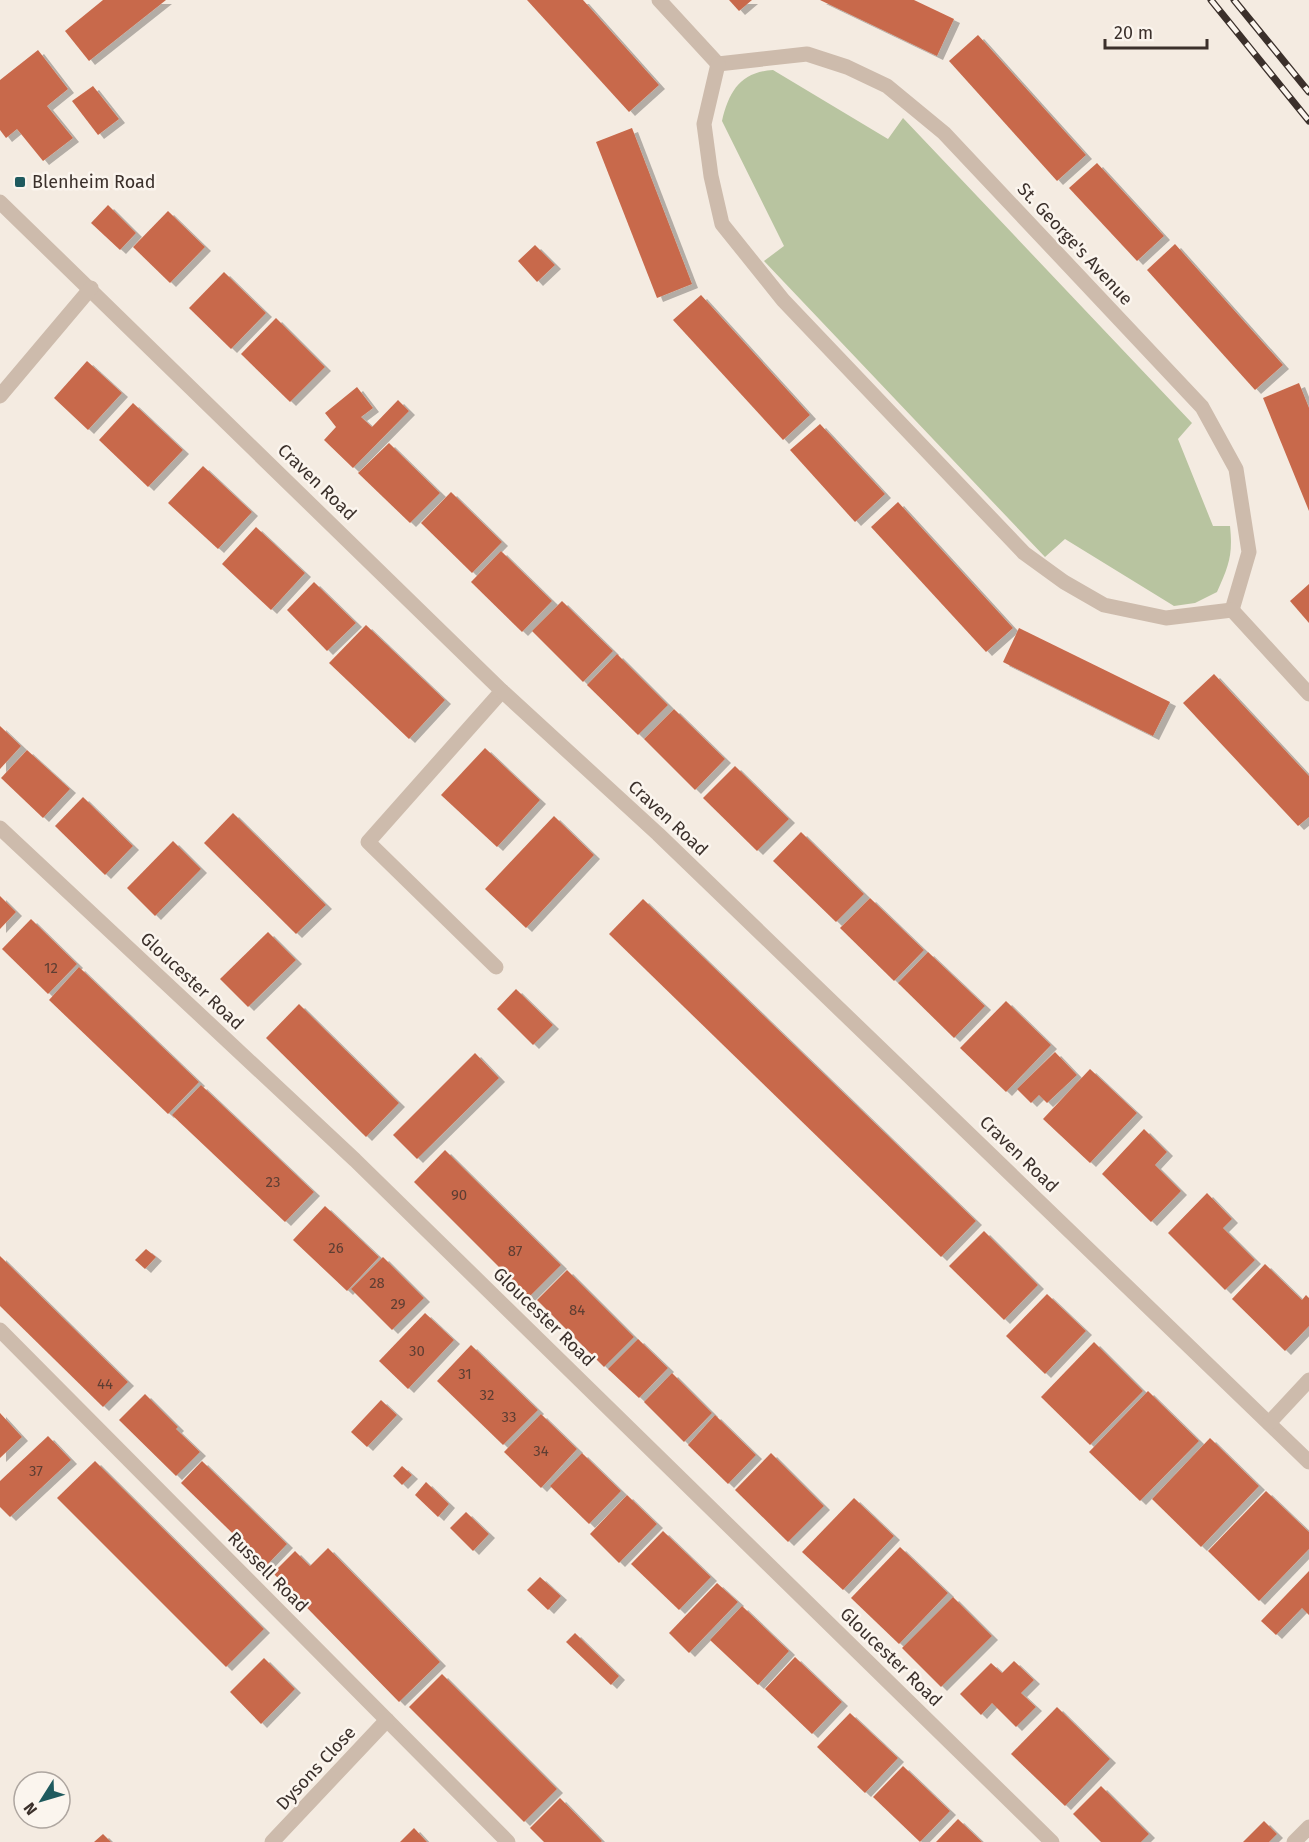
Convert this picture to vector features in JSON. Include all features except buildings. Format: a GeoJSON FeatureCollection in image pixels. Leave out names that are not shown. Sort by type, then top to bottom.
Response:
{"type":"FeatureCollection","features":[{"type":"Feature","properties":{"kind":"street"},"geometry":{"type":"LineString","coordinates":[[659,0],[718,64],[704,124],[711,176],[722,224],[783,300],[1024,553],[1064,582],[1104,605],[1166,618],[1232,610],[1309,694]]}},
{"type":"Feature","properties":{"kind":"street","name":"St. George's Avenue"},"geometry":{"type":"LineString","coordinates":[[718,64],[807,54],[848,67],[887,86],[952,141],[1202,407],[1236,469],[1249,552],[1232,610]]}},
{"type":"Feature","properties":{"kind":"street","name":"Craven Road"},"geometry":{"type":"LineString","coordinates":[[0,202],[91,288],[502,691],[658,834],[1309,1462]]}},
{"type":"Feature","properties":{"kind":"street"},"geometry":{"type":"LineString","coordinates":[[0,396],[91,288]]}},
{"type":"Feature","properties":{"kind":"street"},"geometry":{"type":"LineString","coordinates":[[496,967],[368,842],[502,691]]}},
{"type":"Feature","properties":{"kind":"street","name":"Gloucester Road"},"geometry":{"type":"LineString","coordinates":[[0,828],[355,1160],[1052,1842]]}},
{"type":"Feature","properties":{"kind":"street","name":"Russell Road"},"geometry":{"type":"LineString","coordinates":[[0,1330],[507,1842]]}},
{"type":"Feature","properties":{"kind":"street"},"geometry":{"type":"LineString","coordinates":[[1269,1423],[1309,1380]]}},
{"type":"Feature","properties":{"kind":"street","name":"Dysons Close"},"geometry":{"type":"LineString","coordinates":[[272,1842],[387,1720]]}},
{"type":"Feature","properties":{"kind":"street"},"geometry":{"type":"LineString","coordinates":[[1294,1842],[1309,1827]]}},
{"type":"Feature","properties":{"kind":"green space"},"geometry":{"type":"Polygon","coordinates":[[[773,70],[888,139],[903,118],[1192,423],[1178,439],[1213,526],[1230,526],[1229,560],[1217,592],[1195,603],[1174,606],[1065,539],[1045,557],[764,261],[784,246],[722,121],[728,101],[738,85],[753,75],[773,70]]]}},
{"type":"Feature","properties":{"kind":"railway"},"geometry":{"type":"LineString","coordinates":[[1211,0],[1309,121]]}},
{"type":"Feature","properties":{"kind":"railway"},"geometry":{"type":"LineString","coordinates":[[1234,0],[1309,92]]}},
{"type":"Feature","properties":{"kind":"place","name":"Blenheim Road"},"geometry":{"type":"Point","coordinates":[20,182]}}]}
